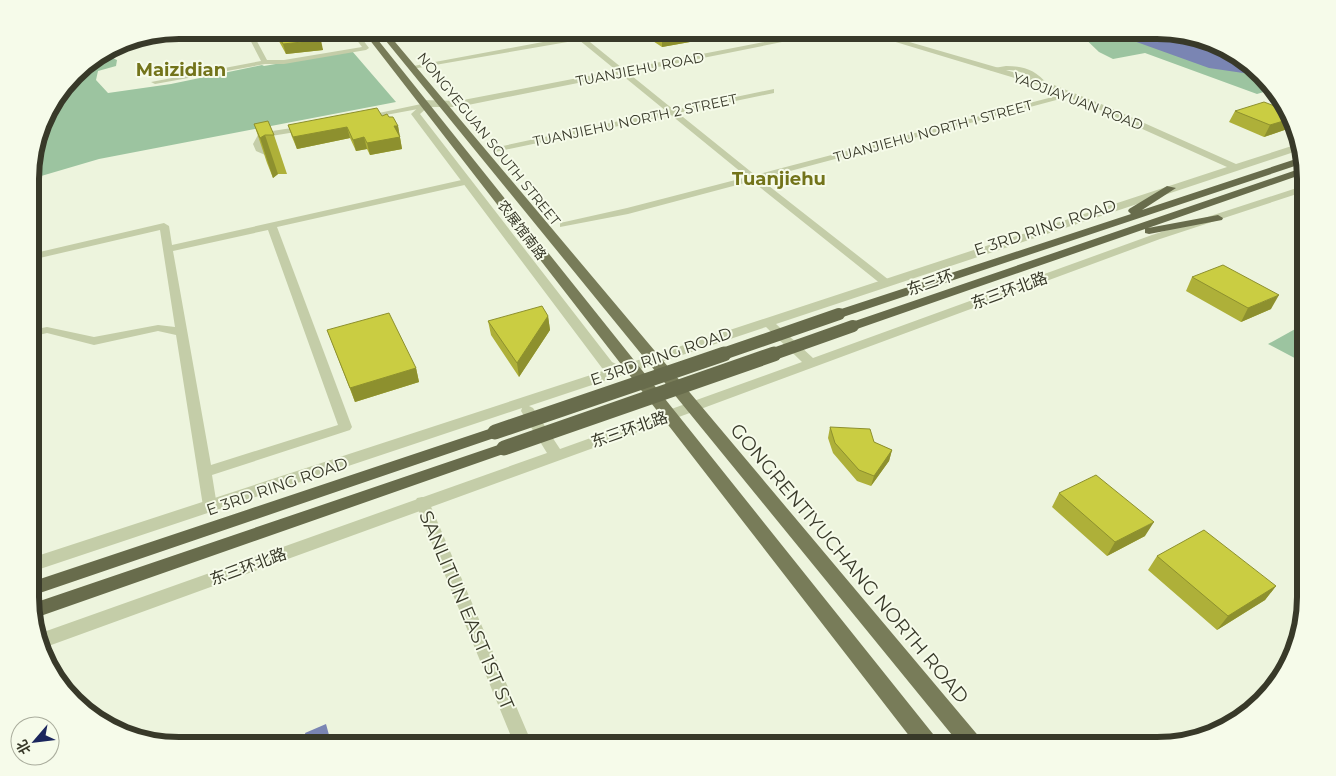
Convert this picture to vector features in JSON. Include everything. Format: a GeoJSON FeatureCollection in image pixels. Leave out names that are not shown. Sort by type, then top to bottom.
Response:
{"type":"FeatureCollection","features":[{"type":"Feature","properties":{"kind":"highway","name":"E 3RD RING ROAD"},"geometry":{"type":"LineString","coordinates":[[39,586],[839,314],[1296,162]]}},
{"type":"Feature","properties":{"kind":"highway","name":"E 3RD RING ROAD"},"geometry":{"type":"LineString","coordinates":[[1104,240],[1297,173]]}},
{"type":"Feature","properties":{"kind":"highway"},"geometry":{"type":"LineString","coordinates":[[1114,224],[1171,188]]}},
{"type":"Feature","properties":{"kind":"highway"},"geometry":{"type":"LineString","coordinates":[[1104,240],[1218,218]]}},
{"type":"Feature","properties":{"kind":"highway","name":"东三环"},"geometry":{"type":"LineString","coordinates":[[40,609],[1104,240]]}},
{"type":"Feature","properties":{"kind":"main road","name":"NONGYEGUAN SOUTH STREET"},"geometry":{"type":"LineString","coordinates":[[373,39],[425,104]]}},
{"type":"Feature","properties":{"kind":"main road","name":"NONGYEGUAN SOUTH STREET"},"geometry":{"type":"LineString","coordinates":[[389,39],[442,103]]}},
{"type":"Feature","properties":{"kind":"main road","name":"农展馆南路"},"geometry":{"type":"LineString","coordinates":[[442,103],[656,359],[693,407]]}},
{"type":"Feature","properties":{"kind":"main road","name":"农展馆南路"},"geometry":{"type":"LineString","coordinates":[[425,104],[625,369]]}},
{"type":"Feature","properties":{"kind":"main road"},"geometry":{"type":"LineString","coordinates":[[625,369],[669,415],[923,737]]}},
{"type":"Feature","properties":{"kind":"main road","name":"GONGRENTIYUCHANG NORTH ROAD"},"geometry":{"type":"LineString","coordinates":[[693,407],[967,737]]}},
{"type":"Feature","properties":{"kind":"street"},"geometry":{"type":"LineString","coordinates":[[253,39],[266,62]]}},
{"type":"Feature","properties":{"kind":"street"},"geometry":{"type":"LineString","coordinates":[[155,82],[266,62],[284,62],[366,48],[360,39]]}},
{"type":"Feature","properties":{"kind":"street"},"geometry":{"type":"LineString","coordinates":[[412,67],[570,39]]}},
{"type":"Feature","properties":{"kind":"street"},"geometry":{"type":"LineString","coordinates":[[584,39],[753,178],[885,282]]}},
{"type":"Feature","properties":{"kind":"street","name":"TUANJIEHU ROAD"},"geometry":{"type":"LineString","coordinates":[[425,104],[458,104],[792,39]]}},
{"type":"Feature","properties":{"kind":"street","name":"YAOJIAYUAN ROAD"},"geometry":{"type":"LineString","coordinates":[[890,39],[1043,84],[1234,167]]}},
{"type":"Feature","properties":{"kind":"street","name":"TUANJIEHU NORTH 2 STREET"},"geometry":{"type":"LineString","coordinates":[[498,150],[771,91]]}},
{"type":"Feature","properties":{"kind":"street","name":"TUANJIEHU NORTH 1 STREET"},"geometry":{"type":"LineString","coordinates":[[563,225],[628,211],[1071,95]]}},
{"type":"Feature","properties":{"kind":"street"},"geometry":{"type":"LineString","coordinates":[[352,117],[425,104]]}},
{"type":"Feature","properties":{"kind":"street","name":"农展馆南路"},"geometry":{"type":"LineString","coordinates":[[425,104],[415,114],[466,182],[606,365],[625,369]]}},
{"type":"Feature","properties":{"kind":"street"},"geometry":{"type":"LineString","coordinates":[[275,156],[260,151],[257,144],[262,134],[315,124]]}},
{"type":"Feature","properties":{"kind":"street"},"geometry":{"type":"LineString","coordinates":[[39,562],[1294,148]]}},
{"type":"Feature","properties":{"kind":"street"},"geometry":{"type":"LineString","coordinates":[[169,249],[466,182]]}},
{"type":"Feature","properties":{"kind":"street","name":"东三环北路"},"geometry":{"type":"LineString","coordinates":[[46,641],[422,502],[693,407],[1149,239],[1297,192]]}},
{"type":"Feature","properties":{"kind":"street"},"geometry":{"type":"LineString","coordinates":[[39,255],[164,226],[210,506]]}},
{"type":"Feature","properties":{"kind":"street"},"geometry":{"type":"LineString","coordinates":[[205,472],[345,427],[272,226]]}},
{"type":"Feature","properties":{"kind":"street"},"geometry":{"type":"LineString","coordinates":[[767,322],[810,363]]}},
{"type":"Feature","properties":{"kind":"street"},"geometry":{"type":"LineString","coordinates":[[39,332],[47,330],[94,341],[158,328],[182,332]]}},
{"type":"Feature","properties":{"kind":"street"},"geometry":{"type":"LineString","coordinates":[[523,403],[556,455]]}},
{"type":"Feature","properties":{"kind":"street","name":"SANLITUN EAST 1ST ST"},"geometry":{"type":"LineString","coordinates":[[422,502],[520,737]]}},
{"type":"Feature","properties":{"kind":"green space"},"geometry":{"type":"Polygon","coordinates":[[[1085,39],[1158,39],[1194,44],[1211,49],[1227,57],[1243,68],[1266,91],[1257,94],[1145,53],[1113,59],[1099,52],[1085,39]]]}},
{"type":"Feature","properties":{"kind":"green space"},"geometry":{"type":"Polygon","coordinates":[[[352,51],[396,102],[99,159],[39,177],[40,160],[46,134],[57,109],[73,86],[86,73],[110,57],[117,60],[116,66],[98,71],[96,80],[108,93],[171,84],[262,65],[352,51]]]}},
{"type":"Feature","properties":{"kind":"green space"},"geometry":{"type":"Polygon","coordinates":[[[1297,328],[1297,359],[1268,344],[1297,328]]]}},
{"type":"Feature","properties":{"kind":"water"},"geometry":{"type":"Polygon","coordinates":[[[1131,40],[1176,40],[1194,44],[1227,57],[1249,74],[1209,68],[1131,40]]]}},
{"type":"Feature","properties":{"kind":"water"},"geometry":{"type":"Polygon","coordinates":[[[326,724],[330,737],[306,737],[305,733],[326,724]]]}},
{"type":"Feature","properties":{"kind":"building"},"geometry":{"type":"Polygon","coordinates":[[[280,39],[321,40],[283,44],[280,39]]]}},
{"type":"Feature","properties":{"kind":"building"},"geometry":{"type":"Polygon","coordinates":[[[1264,102],[1278,107],[1285,121],[1270,125],[1235,111],[1264,102]]]}},
{"type":"Feature","properties":{"kind":"building"},"geometry":{"type":"Polygon","coordinates":[[[377,108],[382,116],[387,114],[389,117],[393,117],[398,126],[394,126],[400,137],[367,143],[364,137],[353,140],[347,127],[293,137],[288,125],[377,108]]]}},
{"type":"Feature","properties":{"kind":"building"},"geometry":{"type":"Polygon","coordinates":[[[268,121],[274,135],[265,135],[260,138],[254,124],[268,121]]]}},
{"type":"Feature","properties":{"kind":"building"},"geometry":{"type":"Polygon","coordinates":[[[1223,265],[1279,295],[1248,308],[1192,277],[1223,265]]]}},
{"type":"Feature","properties":{"kind":"building"},"geometry":{"type":"Polygon","coordinates":[[[542,306],[548,316],[517,363],[488,321],[542,306]]]}},
{"type":"Feature","properties":{"kind":"building"},"geometry":{"type":"Polygon","coordinates":[[[389,313],[416,368],[350,388],[327,330],[389,313]]]}},
{"type":"Feature","properties":{"kind":"building"},"geometry":{"type":"Polygon","coordinates":[[[830,427],[870,429],[874,442],[892,450],[874,476],[859,470],[835,443],[830,427]]]}},
{"type":"Feature","properties":{"kind":"building"},"geometry":{"type":"Polygon","coordinates":[[[1096,475],[1154,522],[1115,542],[1059,493],[1096,475]]]}},
{"type":"Feature","properties":{"kind":"building"},"geometry":{"type":"Polygon","coordinates":[[[1204,530],[1276,586],[1228,616],[1157,556],[1204,530]]]}},
{"type":"Feature","properties":{"kind":"district","name":"Maizidian"},"geometry":{"type":"Point","coordinates":[181,70]}},
{"type":"Feature","properties":{"kind":"district","name":"Tuanjiehu"},"geometry":{"type":"Point","coordinates":[779,179]}}]}
